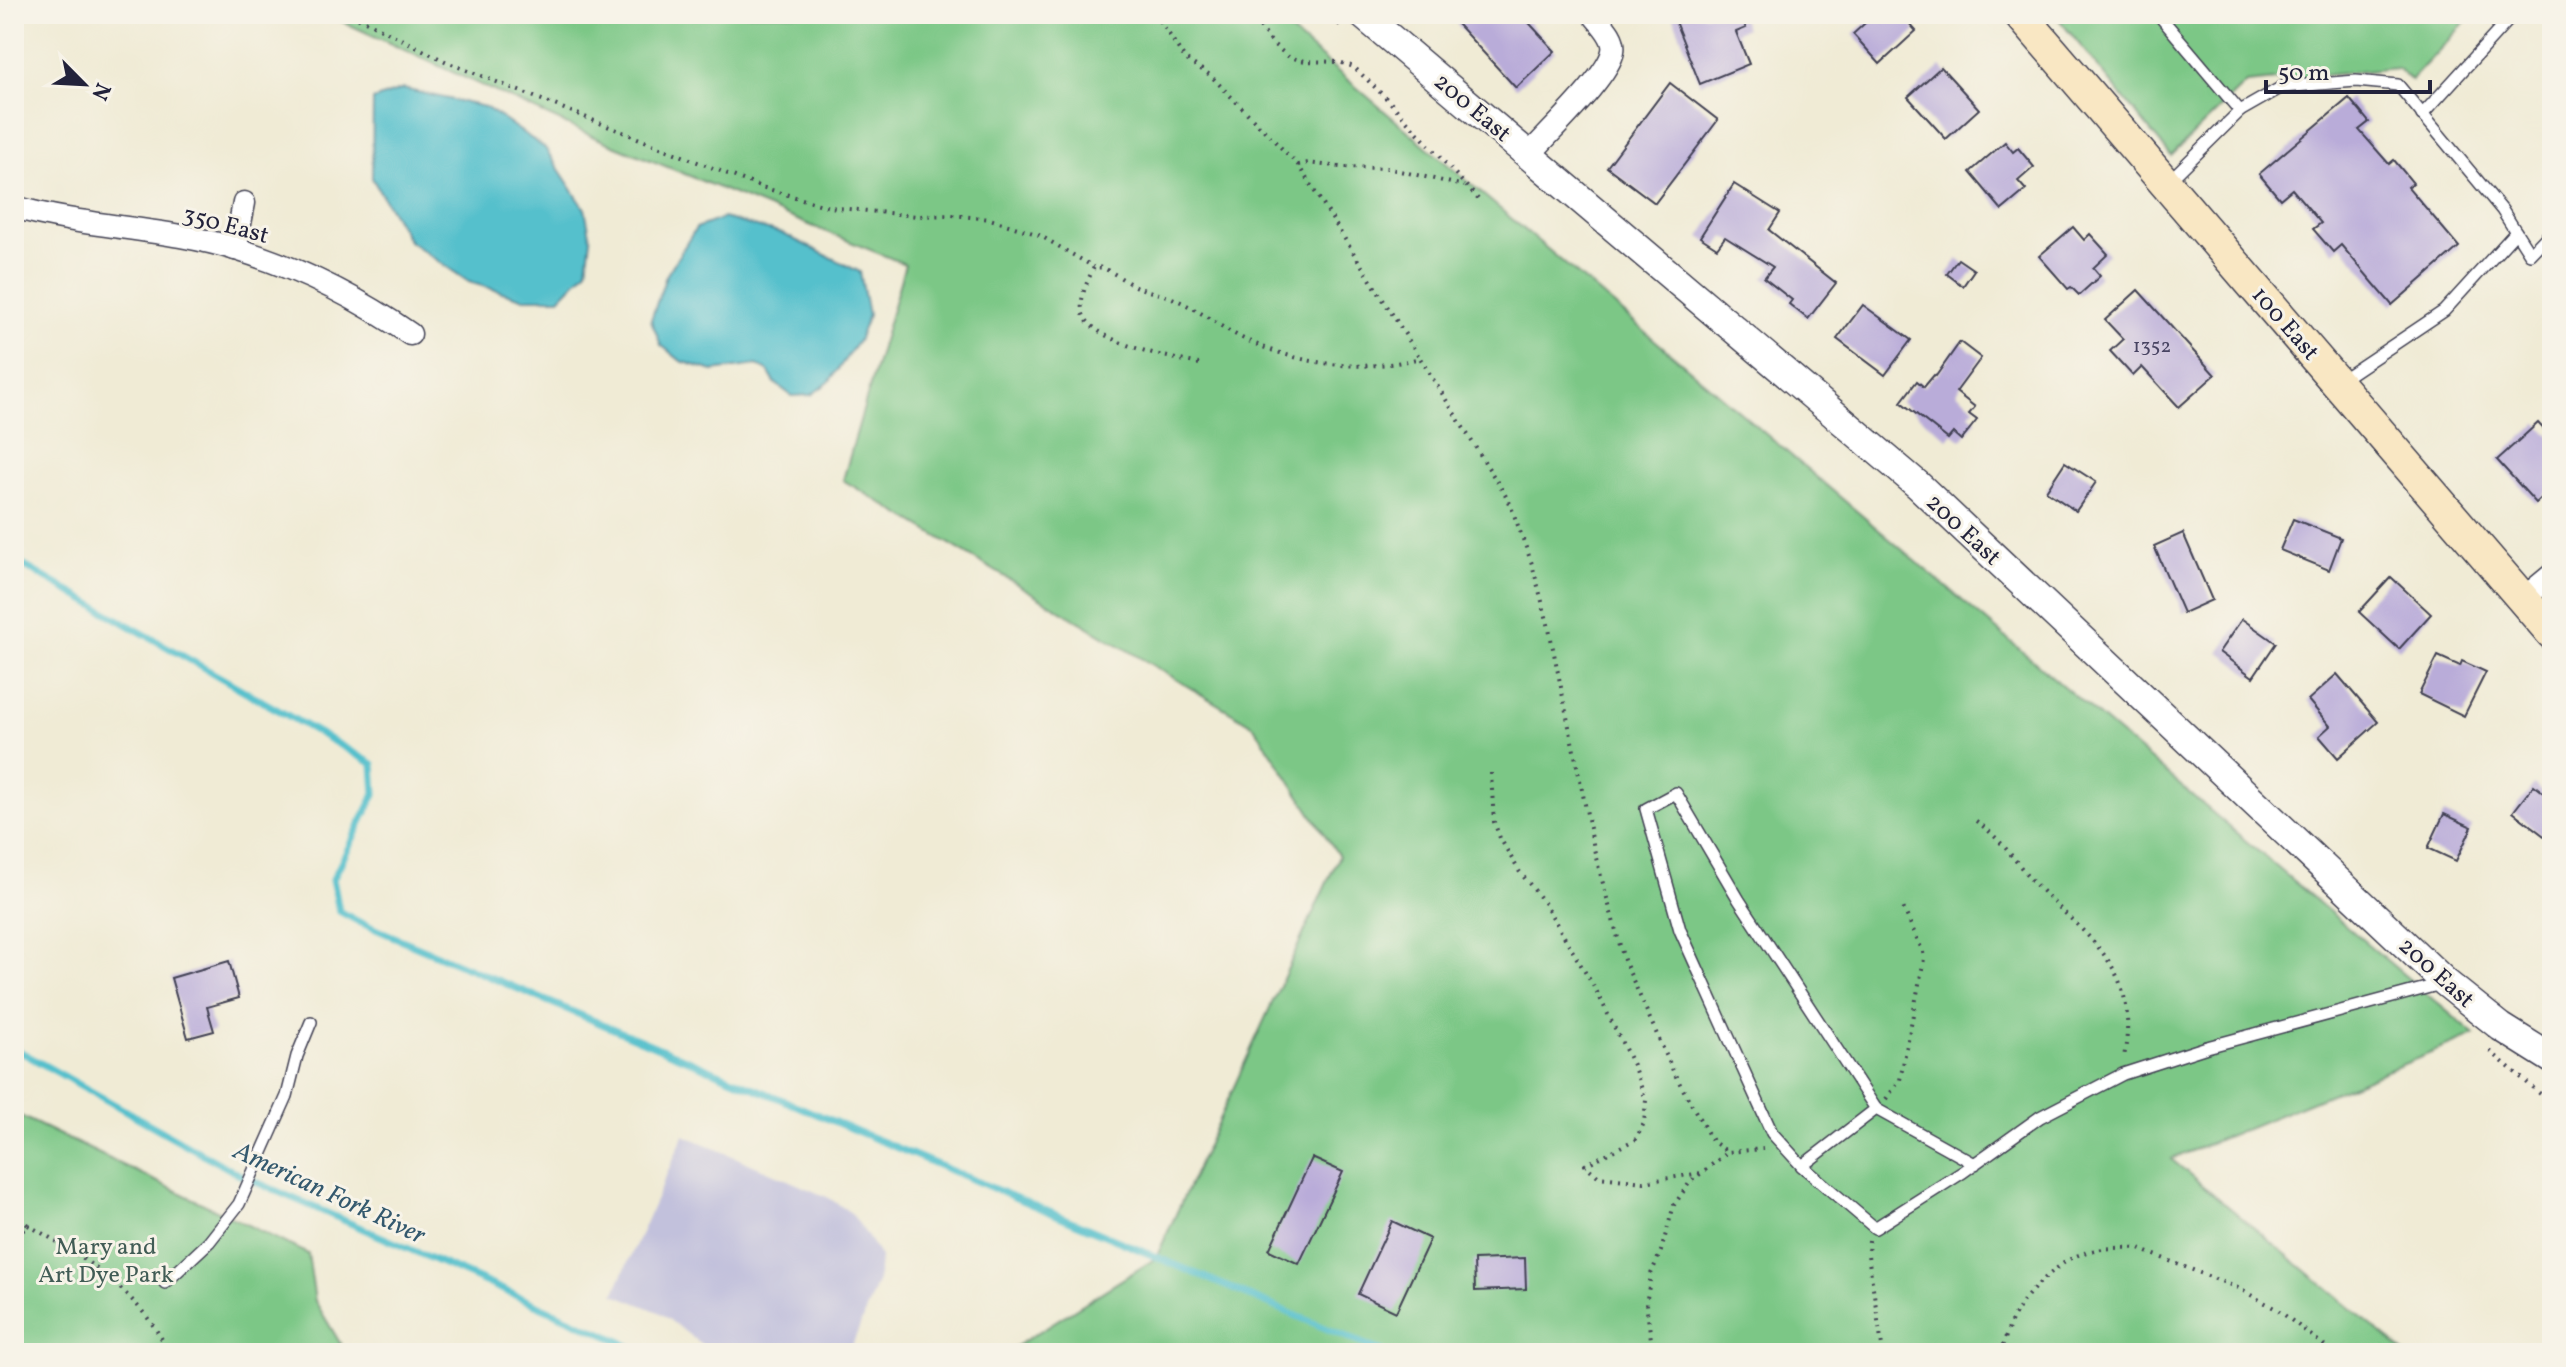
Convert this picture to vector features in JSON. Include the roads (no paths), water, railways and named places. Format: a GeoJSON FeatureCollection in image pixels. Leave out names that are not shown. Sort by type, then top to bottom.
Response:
{"type":"FeatureCollection","features":[{"type":"Feature","properties":{"kind":"main road","name":"100 East"},"geometry":{"type":"LineString","coordinates":[[2022,15],[2552,633]]}},
{"type":"Feature","properties":{"kind":"street","name":"200 East"},"geometry":{"type":"LineString","coordinates":[[1362,14],[1918,485],[2446,983],[2501,1027],[2552,1059]]}},
{"type":"Feature","properties":{"kind":"street"},"geometry":{"type":"LineString","coordinates":[[1530,154],[1595,81],[1613,51],[1612,37],[1593,14]]}},
{"type":"Feature","properties":{"kind":"street"},"geometry":{"type":"LineString","coordinates":[[235,249],[244,203]]}},
{"type":"Feature","properties":{"kind":"street","name":"350 East"},"geometry":{"type":"LineString","coordinates":[[14,207],[235,249],[346,293],[410,334]]}},
{"type":"Feature","properties":{"kind":"street"},"geometry":{"type":"LineString","coordinates":[[2523,599],[2552,575]]}},
{"type":"Feature","properties":{"kind":"lane"},"geometry":{"type":"LineString","coordinates":[[2158,14],[2240,111]]}},
{"type":"Feature","properties":{"kind":"lane"},"geometry":{"type":"LineString","coordinates":[[2422,115],[2514,14]]}},
{"type":"Feature","properties":{"kind":"lane"},"geometry":{"type":"LineString","coordinates":[[2167,183],[2240,111],[2282,87],[2356,81],[2398,85],[2502,210],[2530,254],[2552,231]]}},
{"type":"Feature","properties":{"kind":"lane"},"geometry":{"type":"LineString","coordinates":[[2337,382],[2444,311],[2516,232]]}},
{"type":"Feature","properties":{"kind":"lane"},"geometry":{"type":"LineString","coordinates":[[1975,1164],[1876,1109],[1739,900],[1676,793],[1646,809],[1680,930],[1772,1133],[1802,1166],[1875,1228],[1975,1164],[2040,1117],[2123,1074],[2207,1047],[2446,983]]}},
{"type":"Feature","properties":{"kind":"lane"},"geometry":{"type":"LineString","coordinates":[[165,1283],[209,1242],[239,1204],[287,1096],[297,1056],[311,1022]]}},
{"type":"Feature","properties":{"kind":"lane"},"geometry":{"type":"LineString","coordinates":[[1802,1166],[1876,1109]]}},
{"type":"Feature","properties":{"kind":"water"},"geometry":{"type":"Polygon","coordinates":[[[403,89],[485,107],[545,148],[585,209],[591,239],[587,270],[560,298],[522,298],[469,282],[409,241],[372,178],[373,100],[403,89]]]}},
{"type":"Feature","properties":{"kind":"water"},"geometry":{"type":"Polygon","coordinates":[[[723,218],[783,234],[860,272],[868,315],[858,341],[829,382],[811,395],[792,396],[775,383],[768,371],[757,365],[713,371],[681,361],[661,345],[651,320],[666,276],[696,228],[723,218]]]}},
{"type":"Feature","properties":{"kind":"waterway"},"geometry":{"type":"LineString","coordinates":[[14,560],[373,764],[375,794],[333,879],[339,911],[1385,1353]]}},
{"type":"Feature","properties":{"kind":"waterway","name":"American Fork River"},"geometry":{"type":"LineString","coordinates":[[14,1048],[240,1175],[622,1342],[640,1353]]}},
{"type":"Feature","properties":{"kind":"park label","name":"Mary and Art Dye Park"},"geometry":{"type":"Point","coordinates":[106,1260]}}]}
